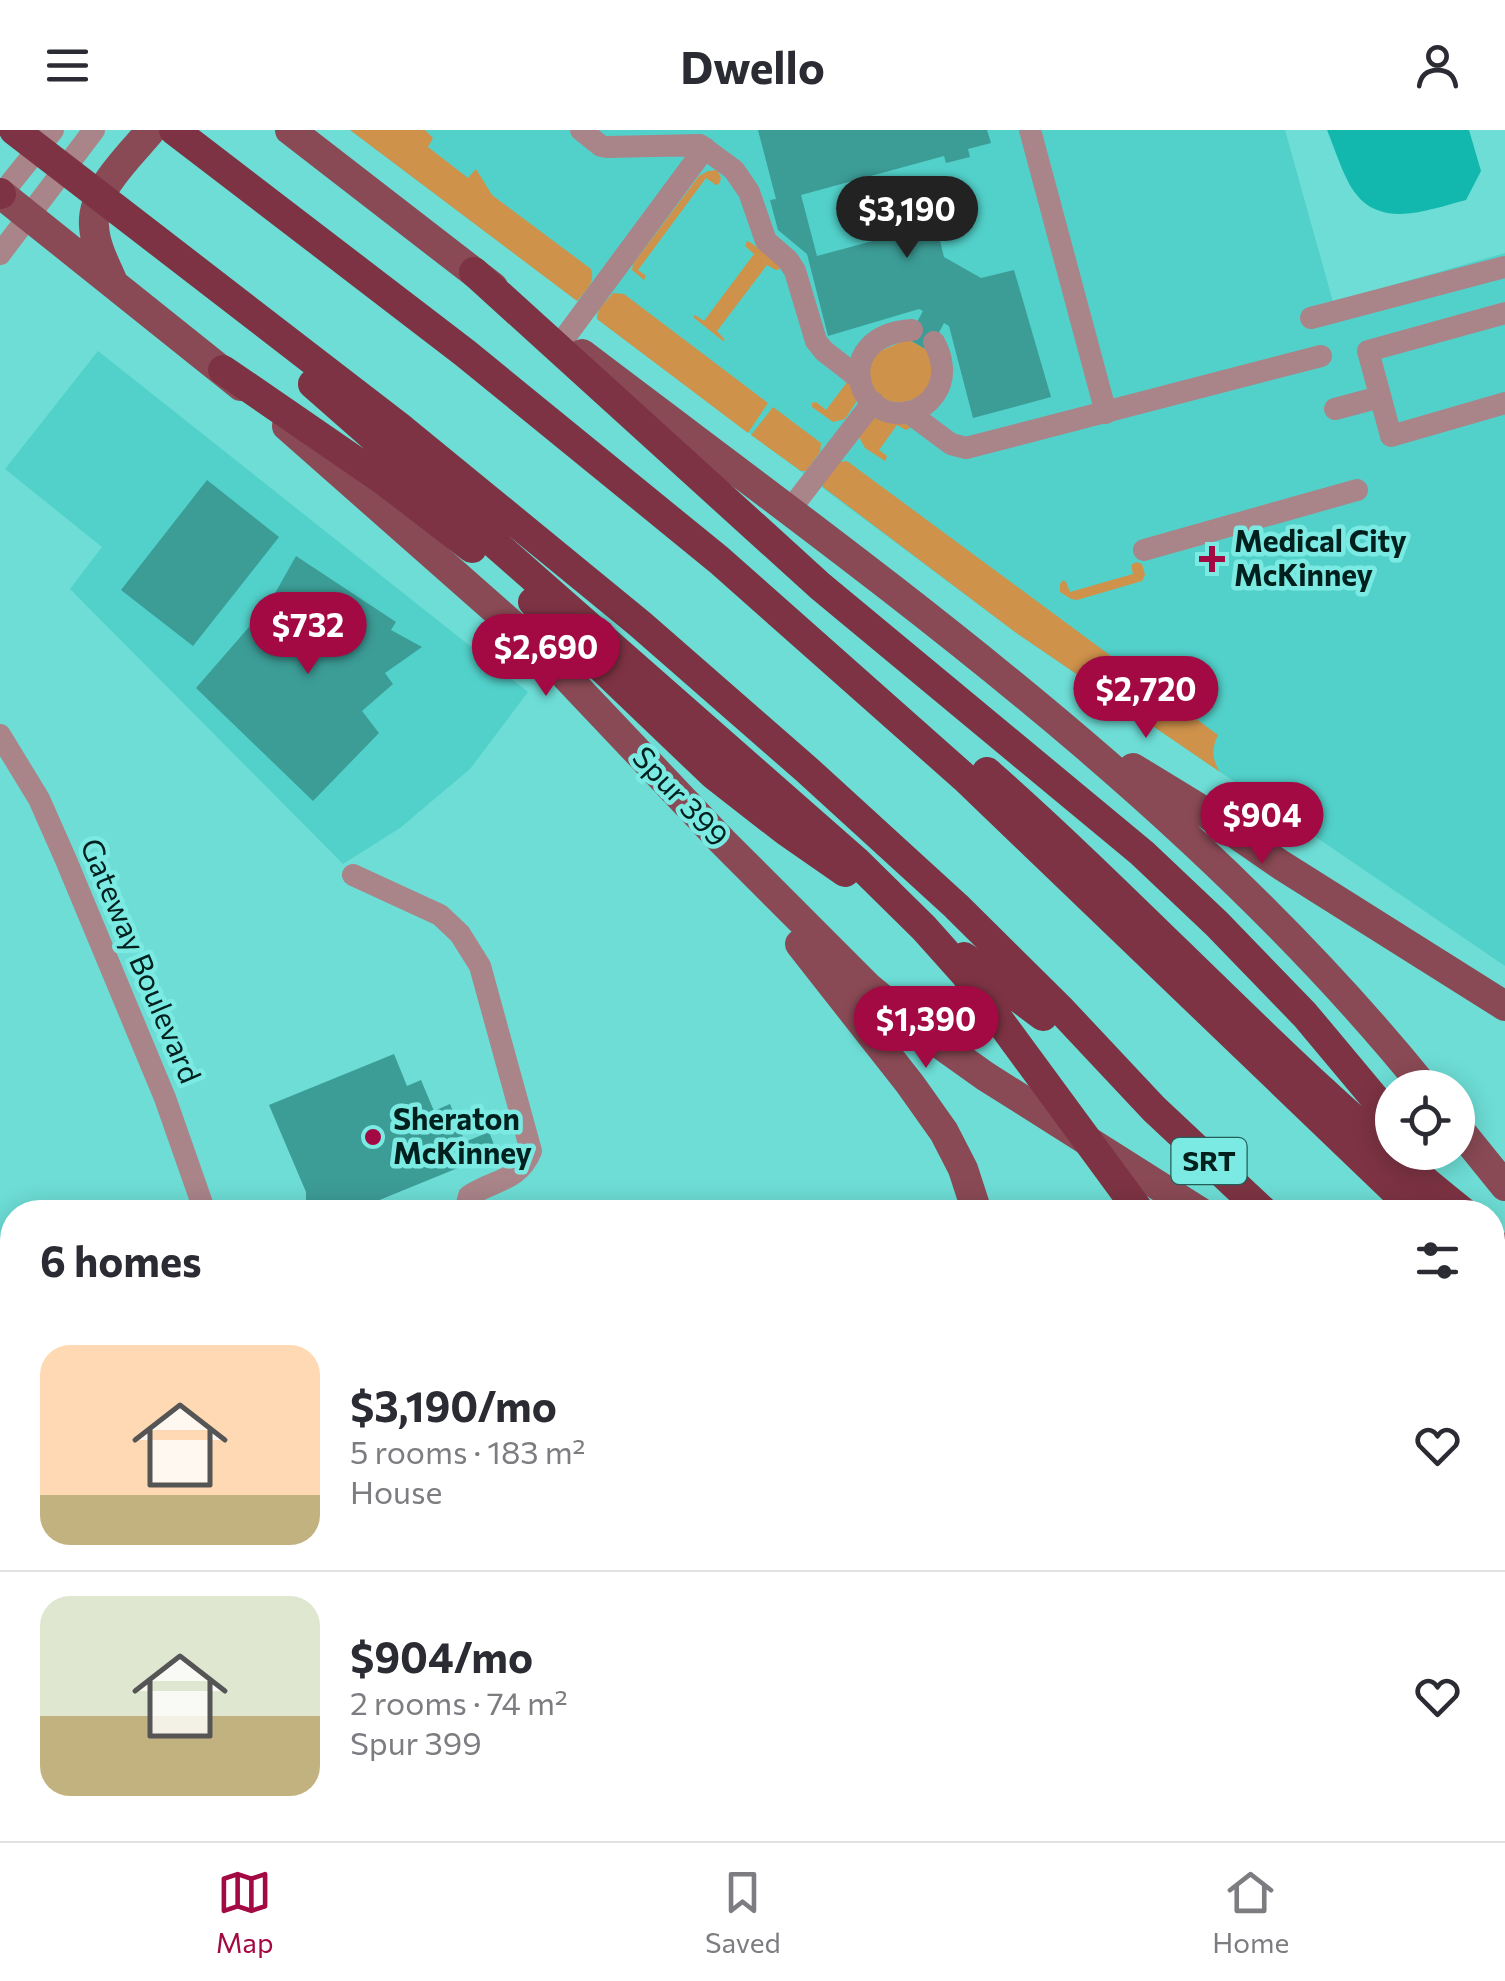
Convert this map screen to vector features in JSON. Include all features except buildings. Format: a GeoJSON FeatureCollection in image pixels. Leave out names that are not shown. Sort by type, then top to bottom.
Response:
{"type":"FeatureCollection","features":[{"type":"Feature","properties":{"kind":"highway"},"geometry":{"type":"LineString","coordinates":[[14,130],[180,259],[229,311],[856,860],[966,974],[1131,1200]]}},
{"type":"Feature","properties":{"kind":"highway"},"geometry":{"type":"LineString","coordinates":[[182,136],[464,353],[719,560],[979,791],[1405,1200]]}},
{"type":"Feature","properties":{"kind":"highway","name":"SRT"},"geometry":{"type":"LineString","coordinates":[[180,259],[403,430],[640,624],[956,906],[1062,1010],[1154,1109],[1251,1200]]}},
{"type":"Feature","properties":{"kind":"highway"},"geometry":{"type":"LineString","coordinates":[[474,272],[820,586],[1142,854],[1305,1014],[1375,1098]]}},
{"type":"Feature","properties":{"kind":"highway"},"geometry":{"type":"LineString","coordinates":[[222,370],[386,482],[462,540],[542,610],[727,786],[1016,994],[1154,1109]]}},
{"type":"Feature","properties":{"kind":"highway"},"geometry":{"type":"LineString","coordinates":[[719,560],[805,614],[877,674],[1066,841],[1270,1040],[1450,1200]]}},
{"type":"Feature","properties":{"kind":"highway"},"geometry":{"type":"LineString","coordinates":[[1434,1170],[1457,1200]]}},
{"type":"Feature","properties":{"kind":"main road"},"geometry":{"type":"LineString","coordinates":[[114,286],[97,245],[93,221],[102,190],[151,130]]}},
{"type":"Feature","properties":{"kind":"main road"},"geometry":{"type":"LineString","coordinates":[[290,130],[886,585],[1166,815],[1265,912],[1409,1070]]}},
{"type":"Feature","properties":{"kind":"main road","name":"Spur 399"},"geometry":{"type":"LineString","coordinates":[[0,195],[222,370],[542,651],[723,842],[868,987],[918,1029],[985,1076],[1181,1200]]}},
{"type":"Feature","properties":{"kind":"main road"},"geometry":{"type":"LineString","coordinates":[[1038,708],[1505,1006]]}},
{"type":"Feature","properties":{"kind":"main road"},"geometry":{"type":"LineString","coordinates":[[723,842],[944,1132],[973,1200]]}},
{"type":"Feature","properties":{"kind":"main road"},"geometry":{"type":"LineString","coordinates":[[1475,1149],[1505,1186]]}},
{"type":"Feature","properties":{"kind":"street"},"geometry":{"type":"LineString","coordinates":[[0,195],[53,130]]}},
{"type":"Feature","properties":{"kind":"street"},"geometry":{"type":"LineString","coordinates":[[0,254],[94,130]]}},
{"type":"Feature","properties":{"kind":"street"},"geometry":{"type":"LineString","coordinates":[[582,130],[607,147],[691,144],[705,148],[734,170],[745,185],[766,241],[795,271],[819,346],[860,378]]}},
{"type":"Feature","properties":{"kind":"street"},"geometry":{"type":"LineString","coordinates":[[1030,130],[1106,413]]}},
{"type":"Feature","properties":{"kind":"street"},"geometry":{"type":"LineString","coordinates":[[562,340],[705,148]]}},
{"type":"Feature","properties":{"kind":"street"},"geometry":{"type":"LineString","coordinates":[[1311,318],[1505,267]]}},
{"type":"Feature","properties":{"kind":"street"},"geometry":{"type":"LineString","coordinates":[[1505,313],[1368,351],[1391,436],[1505,403]]}},
{"type":"Feature","properties":{"kind":"street"},"geometry":{"type":"LineString","coordinates":[[912,330],[895,332],[872,343],[863,355],[863,389],[873,402],[888,411],[908,412],[927,404],[941,383],[940,358],[934,342]]}},
{"type":"Feature","properties":{"kind":"street"},"geometry":{"type":"LineString","coordinates":[[908,412],[952,444],[972,447],[1321,356]]}},
{"type":"Feature","properties":{"kind":"street"},"geometry":{"type":"LineString","coordinates":[[1336,409],[1380,397]]}},
{"type":"Feature","properties":{"kind":"street"},"geometry":{"type":"LineString","coordinates":[[788,511],[873,402]]}},
{"type":"Feature","properties":{"kind":"street"},"geometry":{"type":"LineString","coordinates":[[1144,550],[1357,490]]}},
{"type":"Feature","properties":{"kind":"street","name":"Gateway Boulevard"},"geometry":{"type":"LineString","coordinates":[[3,744],[39,798],[66,860],[165,1098],[199,1200]]}},
{"type":"Feature","properties":{"kind":"street"},"geometry":{"type":"LineString","coordinates":[[352,876],[440,915],[460,934],[480,966],[531,1151],[516,1173],[481,1188],[468,1200]]}},
{"type":"Feature","properties":{"kind":"shaded area","name":"Medical City McKinney"},"geometry":{"type":"Polygon","coordinates":[[[350,130],[1285,130],[1333,302],[1505,253],[1505,966],[1015,632],[350,130]]]}},
{"type":"Feature","properties":{"kind":"shaded area"},"geometry":{"type":"Polygon","coordinates":[[[350,130],[425,130],[433,138],[428,147],[468,178],[476,169],[492,195],[591,269],[589,287],[577,301],[350,130]]]}},
{"type":"Feature","properties":{"kind":"shaded area"},"geometry":{"type":"Polygon","coordinates":[[[1327,130],[1469,130],[1481,171],[1466,200],[1408,214],[1380,211],[1367,205],[1352,188],[1327,130]]]}},
{"type":"Feature","properties":{"kind":"shaded area"},"geometry":{"type":"Polygon","coordinates":[[[717,170],[719,184],[706,178],[638,270],[646,276],[644,280],[632,270],[633,264],[699,176],[717,170]]]}},
{"type":"Feature","properties":{"kind":"shaded area"},"geometry":{"type":"Polygon","coordinates":[[[747,241],[781,266],[776,270],[767,265],[717,331],[723,341],[693,317],[704,321],[754,254],[745,246],[747,241]]]}},
{"type":"Feature","properties":{"kind":"shaded area"},"geometry":{"type":"Polygon","coordinates":[[[613,293],[624,294],[768,403],[748,433],[597,319],[599,309],[613,293]]]}},
{"type":"Feature","properties":{"kind":"shaded area"},"geometry":{"type":"Polygon","coordinates":[[[908,339],[929,351],[933,374],[921,395],[900,402],[889,400],[872,386],[870,368],[878,352],[908,339]]]}},
{"type":"Feature","properties":{"kind":"shaded area"},"geometry":{"type":"Polygon","coordinates":[[[98,351],[528,692],[470,769],[400,828],[343,864],[70,589],[102,547],[5,469],[98,351]]]}},
{"type":"Feature","properties":{"kind":"shaded area"},"geometry":{"type":"Polygon","coordinates":[[[848,381],[858,399],[845,419],[833,422],[812,407],[816,402],[826,410],[848,381]]]}},
{"type":"Feature","properties":{"kind":"shaded area"},"geometry":{"type":"Polygon","coordinates":[[[773,407],[821,443],[820,452],[806,471],[751,435],[773,407]]]}},
{"type":"Feature","properties":{"kind":"shaded area"},"geometry":{"type":"Polygon","coordinates":[[[872,418],[911,427],[906,430],[897,425],[879,450],[887,456],[885,461],[865,448],[859,437],[872,418]]]}},
{"type":"Feature","properties":{"kind":"shaded area"},"geometry":{"type":"Polygon","coordinates":[[[847,461],[1218,735],[1213,754],[1220,772],[1015,632],[823,487],[822,482],[840,462],[847,461]]]}},
{"type":"Feature","properties":{"kind":"shaded area"},"geometry":{"type":"Polygon","coordinates":[[[1142,564],[1142,581],[1077,600],[1060,592],[1063,580],[1070,592],[1133,574],[1131,565],[1142,564]]]}},
{"type":"Feature","properties":{"kind":"place","name":"Medical City McKinney"},"geometry":{"type":"Point","coordinates":[1212,559]}},
{"type":"Feature","properties":{"kind":"place","name":"Sheraton McKinney"},"geometry":{"type":"Point","coordinates":[373,1137]}}]}
